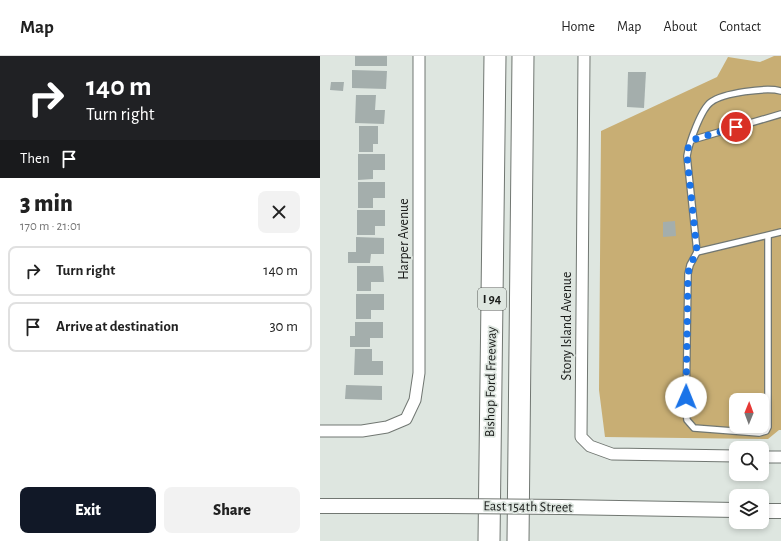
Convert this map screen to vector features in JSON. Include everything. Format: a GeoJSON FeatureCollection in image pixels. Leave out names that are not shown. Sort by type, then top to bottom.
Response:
{"type":"FeatureCollection","features":[{"type":"Feature","properties":{"kind":"highway","name":"Bishop Ford Freeway"},"geometry":{"type":"LineString","coordinates":[[489,541],[495,56]]}},
{"type":"Feature","properties":{"kind":"highway","name":"Bishop Ford Freeway"},"geometry":{"type":"LineString","coordinates":[[518,541],[523,56]]}},
{"type":"Feature","properties":{"kind":"street","name":"Harper Avenue"},"geometry":{"type":"LineString","coordinates":[[320,431],[362,431],[387,428],[406,419],[415,400],[419,373],[419,56]]}},
{"type":"Feature","properties":{"kind":"street","name":"Stony Island Avenue"},"geometry":{"type":"LineString","coordinates":[[584,56],[581,437],[590,446],[612,454],[729,456]]}},
{"type":"Feature","properties":{"kind":"street"},"geometry":{"type":"LineString","coordinates":[[769,456],[781,457]]}},
{"type":"Feature","properties":{"kind":"street","name":"East 154th Street"},"geometry":{"type":"LineString","coordinates":[[320,506],[561,507],[729,510]]}},
{"type":"Feature","properties":{"kind":"street"},"geometry":{"type":"LineString","coordinates":[[769,511],[781,511]]}},
{"type":"Feature","properties":{"kind":"lane"},"geometry":{"type":"LineString","coordinates":[[768,236],[768,427],[766,431],[759,433],[700,430],[694,428],[687,420],[686,412],[688,274],[690,265],[697,252],[687,156],[688,148],[704,109],[711,102],[719,98],[745,92],[772,89],[781,91]]}},
{"type":"Feature","properties":{"kind":"lane"},"geometry":{"type":"LineString","coordinates":[[692,140],[781,114]]}},
{"type":"Feature","properties":{"kind":"lane"},"geometry":{"type":"LineString","coordinates":[[697,252],[781,232]]}},
{"type":"Feature","properties":{"kind":"shaded area"},"geometry":{"type":"Polygon","coordinates":[[[774,56],[781,56],[781,430],[768,439],[605,437],[599,390],[601,131],[717,77],[728,57],[760,62],[774,56]]]}},
{"type":"Feature","properties":{"kind":"building"},"geometry":{"type":"Polygon","coordinates":[[[355,56],[387,56],[387,66],[355,66],[355,56]]]}},
{"type":"Feature","properties":{"kind":"building"},"geometry":{"type":"Polygon","coordinates":[[[352,70],[387,71],[386,89],[352,88],[352,70]]]}},
{"type":"Feature","properties":{"kind":"building"},"geometry":{"type":"Polygon","coordinates":[[[628,72],[646,72],[644,108],[627,107],[628,72]]]}},
{"type":"Feature","properties":{"kind":"building"},"geometry":{"type":"Polygon","coordinates":[[[331,82],[344,82],[343,91],[330,90],[331,82]]]}},
{"type":"Feature","properties":{"kind":"building"},"geometry":{"type":"Polygon","coordinates":[[[356,95],[376,95],[375,110],[385,110],[384,124],[355,123],[356,95]]]}},
{"type":"Feature","properties":{"kind":"building"},"geometry":{"type":"Polygon","coordinates":[[[359,126],[378,126],[378,144],[373,144],[373,152],[359,152],[359,126]]]}},
{"type":"Feature","properties":{"kind":"building"},"geometry":{"type":"Polygon","coordinates":[[[358,154],[385,154],[385,170],[373,170],[373,179],[358,180],[358,154]]]}},
{"type":"Feature","properties":{"kind":"building"},"geometry":{"type":"Polygon","coordinates":[[[358,182],[385,182],[385,198],[373,198],[373,208],[358,208],[358,182]]]}},
{"type":"Feature","properties":{"kind":"building"},"geometry":{"type":"Polygon","coordinates":[[[357,210],[385,210],[385,226],[375,226],[375,235],[357,235],[357,210]]]}},
{"type":"Feature","properties":{"kind":"building"},"geometry":{"type":"Polygon","coordinates":[[[675,221],[676,236],[663,237],[663,222],[675,221]]]}},
{"type":"Feature","properties":{"kind":"building"},"geometry":{"type":"Polygon","coordinates":[[[356,237],[384,238],[384,254],[371,254],[370,263],[348,263],[348,252],[356,252],[356,237]]]}},
{"type":"Feature","properties":{"kind":"building"},"geometry":{"type":"Polygon","coordinates":[[[357,266],[383,266],[384,282],[371,282],[371,291],[357,291],[357,266]]]}},
{"type":"Feature","properties":{"kind":"building"},"geometry":{"type":"Polygon","coordinates":[[[356,294],[384,294],[384,310],[371,310],[371,319],[356,319],[356,294]]]}},
{"type":"Feature","properties":{"kind":"building"},"geometry":{"type":"Polygon","coordinates":[[[355,322],[383,322],[383,338],[370,338],[370,347],[350,347],[350,336],[355,336],[355,322]]]}},
{"type":"Feature","properties":{"kind":"building"},"geometry":{"type":"Polygon","coordinates":[[[355,349],[372,349],[372,361],[383,361],[383,375],[354,375],[355,349]]]}},
{"type":"Feature","properties":{"kind":"building"},"geometry":{"type":"Polygon","coordinates":[[[346,385],[382,386],[382,400],[345,399],[346,385]]]}},
{"type":"Feature","properties":{"kind":"route"},"geometry":{"type":"LineString","coordinates":[[686,397],[688,274],[690,265],[697,252],[687,156],[688,148],[692,140],[736,127]]}}]}
